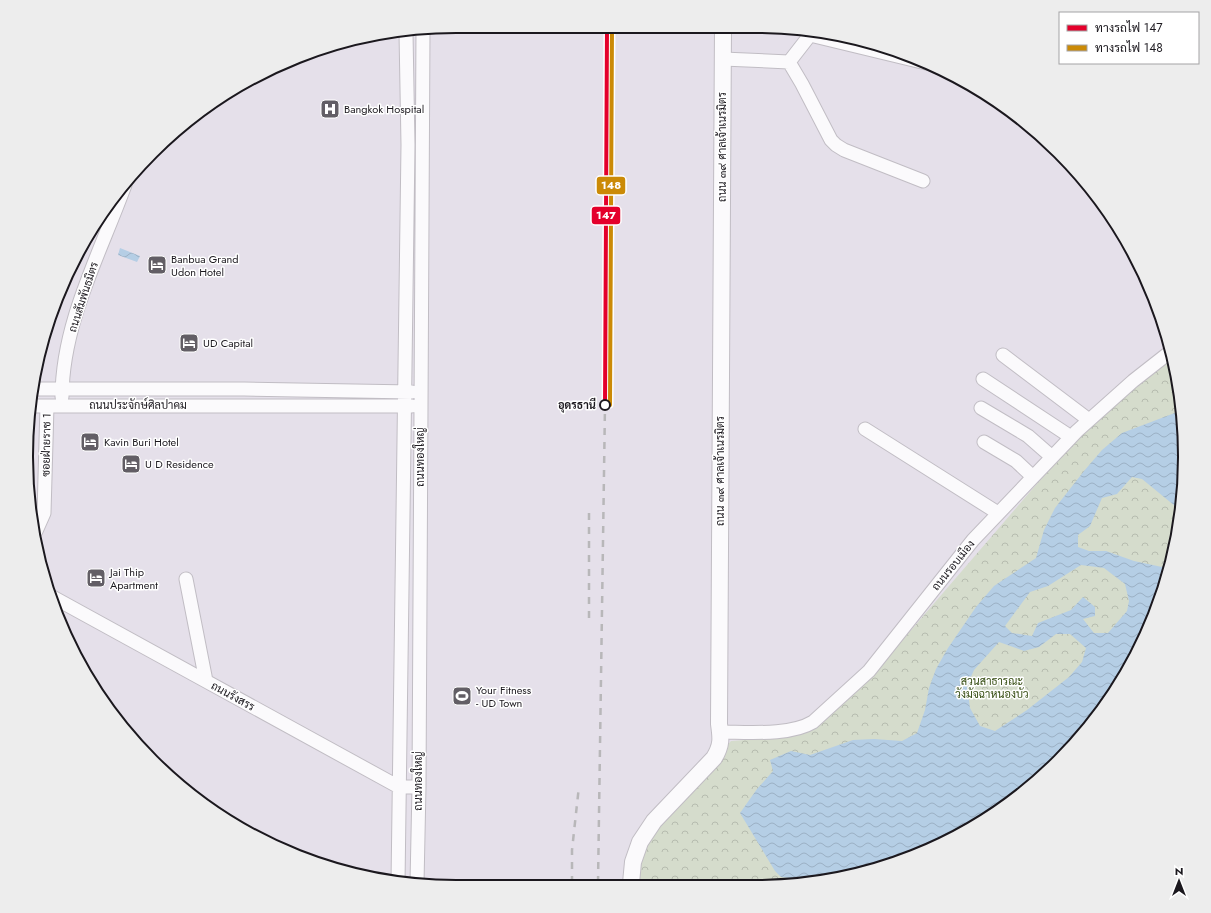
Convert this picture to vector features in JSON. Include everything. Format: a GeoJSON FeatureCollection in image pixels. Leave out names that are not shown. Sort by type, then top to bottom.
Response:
{"type":"FeatureCollection","features":[{"type":"Feature","properties":{"kind":"main road","name":"ถนน ๓๙ ศาลเจ้าเนรมิตร"},"geometry":{"type":"LineString","coordinates":[[631,880],[633,862],[640,842],[654,821],[714,758],[719,750],[721,739],[718,724],[723,33]]}},
{"type":"Feature","properties":{"kind":"street","name":"ถนนทองใหญ่"},"geometry":{"type":"LineString","coordinates":[[417,878],[419,787],[423,35]]}},
{"type":"Feature","properties":{"kind":"street","name":"ถนนทองใหญ่"},"geometry":{"type":"LineString","coordinates":[[398,876],[408,145],[406,36]]}},
{"type":"Feature","properties":{"kind":"street"},"geometry":{"type":"LineString","coordinates":[[788,62],[809,37]]}},
{"type":"Feature","properties":{"kind":"street"},"geometry":{"type":"LineString","coordinates":[[831,40],[883,53]]}},
{"type":"Feature","properties":{"kind":"street"},"geometry":{"type":"LineString","coordinates":[[407,59],[423,58]]}},
{"type":"Feature","properties":{"kind":"street"},"geometry":{"type":"LineString","coordinates":[[723,59],[788,62]]}},
{"type":"Feature","properties":{"kind":"street"},"geometry":{"type":"LineString","coordinates":[[788,62],[802,84],[831,140],[836,146],[923,181]]}},
{"type":"Feature","properties":{"kind":"street","name":"ถนนสัมพันธมิตร"},"geometry":{"type":"LineString","coordinates":[[62,406],[62,389],[70,336],[78,306],[118,203]]}},
{"type":"Feature","properties":{"kind":"street"},"geometry":{"type":"LineString","coordinates":[[1003,355],[1089,420]]}},
{"type":"Feature","properties":{"kind":"street","name":"ถนนรอบเมือง"},"geometry":{"type":"LineString","coordinates":[[720,732],[791,730],[806,726],[813,722],[869,671],[973,540],[998,513],[1089,420],[1133,381],[1166,355]]}},
{"type":"Feature","properties":{"kind":"street"},"geometry":{"type":"LineString","coordinates":[[983,379],[1071,438]]}},
{"type":"Feature","properties":{"kind":"street","name":"ถนนประจักษ์ศิลปาคม"},"geometry":{"type":"LineString","coordinates":[[39,389],[244,389],[420,392]]}},
{"type":"Feature","properties":{"kind":"street"},"geometry":{"type":"LineString","coordinates":[[214,405],[215,389]]}},
{"type":"Feature","properties":{"kind":"street"},"geometry":{"type":"LineString","coordinates":[[243,405],[244,389]]}},
{"type":"Feature","properties":{"kind":"street","name":"ถนนประจักษ์ศิลปาคม"},"geometry":{"type":"LineString","coordinates":[[36,406],[420,406]]}},
{"type":"Feature","properties":{"kind":"street","name":"ซอยฝ่ายราช 1"},"geometry":{"type":"LineString","coordinates":[[39,525],[44,513],[47,406]]}},
{"type":"Feature","properties":{"kind":"street"},"geometry":{"type":"LineString","coordinates":[[981,408],[1028,436],[1052,457]]}},
{"type":"Feature","properties":{"kind":"street"},"geometry":{"type":"LineString","coordinates":[[865,429],[998,513]]}},
{"type":"Feature","properties":{"kind":"street"},"geometry":{"type":"LineString","coordinates":[[984,442],[1016,461],[1033,477]]}},
{"type":"Feature","properties":{"kind":"street"},"geometry":{"type":"LineString","coordinates":[[186,579],[206,681]]}},
{"type":"Feature","properties":{"kind":"street","name":"ถนนรังสรร"},"geometry":{"type":"LineString","coordinates":[[58,600],[399,787],[419,787]]}},
{"type":"Feature","properties":{"kind":"green space","name":"สวนสาธารณะ วังมัจฉาหนองบัว"},"geometry":{"type":"Polygon","coordinates":[[[1167,361],[1174,401],[1178,456],[1174,512],[1164,566],[1146,619],[1121,668],[1107,692],[1073,736],[1054,756],[1034,775],[990,809],[942,836],[891,858],[837,872],[782,879],[639,880],[641,857],[652,833],[731,741],[794,736],[827,719],[881,665],[1085,430],[1167,361]]]}},
{"type":"Feature","properties":{"kind":"water"},"geometry":{"type":"Polygon","coordinates":[[[120,248],[140,256],[137,262],[118,255],[120,248]]]}},
{"type":"Feature","properties":{"kind":"water"},"geometry":{"type":"Polygon","coordinates":[[[1175,413],[1178,456],[1175,506],[1142,479],[1132,477],[1117,494],[1102,498],[1090,526],[1078,535],[1078,547],[1089,551],[1106,551],[1134,561],[1162,567],[1165,561],[1156,593],[1146,619],[1107,692],[1073,736],[1034,775],[990,809],[966,823],[917,848],[864,866],[810,876],[789,878],[781,877],[775,871],[740,813],[757,789],[773,771],[770,760],[791,751],[810,755],[853,740],[874,739],[902,741],[917,733],[925,710],[929,688],[936,669],[948,648],[976,607],[994,586],[1036,558],[1044,530],[1055,508],[1102,450],[1122,433],[1175,413]],[[1081,565],[1048,586],[1030,592],[1005,626],[1012,633],[1032,636],[1038,623],[1071,610],[1083,597],[1095,607],[1095,616],[1083,619],[1094,633],[1108,633],[1127,611],[1129,601],[1125,584],[1104,568],[1081,565]],[[1056,634],[1039,647],[1024,651],[999,642],[974,670],[967,686],[970,708],[980,726],[995,731],[1027,710],[1069,677],[1082,662],[1086,648],[1070,634],[1056,634]]]}},
{"type":"Feature","properties":{"kind":"railway"},"geometry":{"type":"LineString","coordinates":[[598,880],[605,405]]}},
{"type":"Feature","properties":{"kind":"railway"},"geometry":{"type":"LineString","coordinates":[[589,508],[589,618]]}},
{"type":"Feature","properties":{"kind":"railway"},"geometry":{"type":"LineString","coordinates":[[572,880],[572,850],[579,786]]}},
{"type":"Feature","properties":{"kind":"rail line","name":"147"},"geometry":{"type":"LineString","coordinates":[[605,405],[607,33]]}},
{"type":"Feature","properties":{"kind":"rail line","name":"148"},"geometry":{"type":"LineString","coordinates":[[610,405],[612,33]]}},
{"type":"Feature","properties":{"kind":"place","name":"Bangkok Hospital"},"geometry":{"type":"Point","coordinates":[330,109]}},
{"type":"Feature","properties":{"kind":"place","name":"Banbua Grand Udon Hotel"},"geometry":{"type":"Point","coordinates":[157,265]}},
{"type":"Feature","properties":{"kind":"place","name":"UD Capital"},"geometry":{"type":"Point","coordinates":[189,343]}},
{"type":"Feature","properties":{"kind":"place","name":"อุดรธานี"},"geometry":{"type":"Point","coordinates":[605,405]}},
{"type":"Feature","properties":{"kind":"place","name":"Kavin Buri Hotel"},"geometry":{"type":"Point","coordinates":[90,442]}},
{"type":"Feature","properties":{"kind":"place","name":"U D Residence"},"geometry":{"type":"Point","coordinates":[131,464]}},
{"type":"Feature","properties":{"kind":"place","name":"Jai Thip Apartment"},"geometry":{"type":"Point","coordinates":[96,578]}},
{"type":"Feature","properties":{"kind":"place","name":"Your Fitness - UD Town"},"geometry":{"type":"Point","coordinates":[462,696]}}]}
